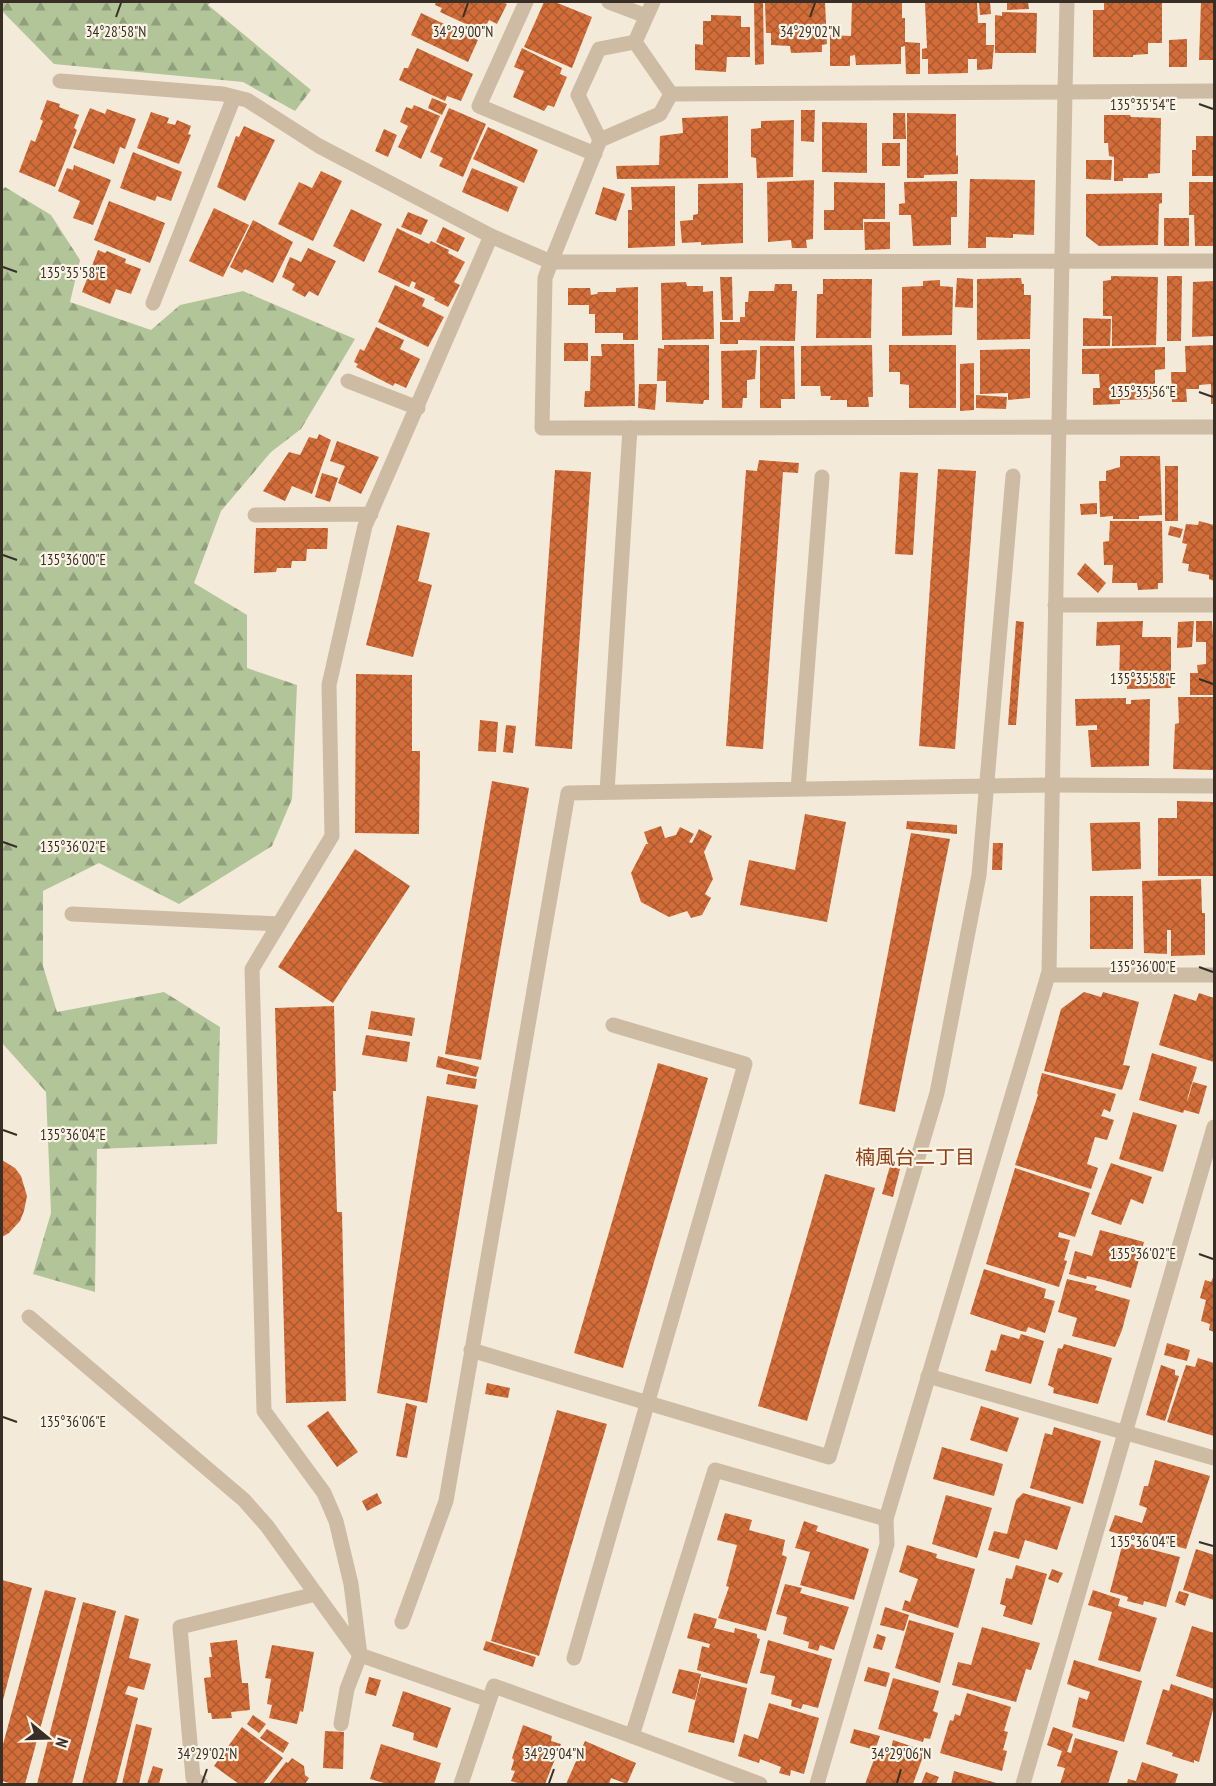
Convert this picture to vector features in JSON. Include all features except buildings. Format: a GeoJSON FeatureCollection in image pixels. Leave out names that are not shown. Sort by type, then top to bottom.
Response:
{"type":"FeatureCollection","features":[{"type":"Feature","properties":{"kind":"street"},"geometry":{"type":"LineString","coordinates":[[526,2],[479,106],[597,147]]}},
{"type":"Feature","properties":{"kind":"street"},"geometry":{"type":"LineString","coordinates":[[609,2],[646,16]]}},
{"type":"Feature","properties":{"kind":"street"},"geometry":{"type":"LineString","coordinates":[[635,42],[653,2]]}},
{"type":"Feature","properties":{"kind":"street"},"geometry":{"type":"LineString","coordinates":[[817,1785],[887,1544],[886,1519],[1048,975],[1067,2]]}},
{"type":"Feature","properties":{"kind":"street"},"geometry":{"type":"LineString","coordinates":[[597,147],[578,95],[599,49],[635,42]]}},
{"type":"Feature","properties":{"kind":"street"},"geometry":{"type":"LineString","coordinates":[[635,42],[671,94]]}},
{"type":"Feature","properties":{"kind":"street"},"geometry":{"type":"LineString","coordinates":[[60,81],[223,94],[247,100],[319,146],[492,236],[551,262],[1215,261]]}},
{"type":"Feature","properties":{"kind":"street"},"geometry":{"type":"LineString","coordinates":[[671,94],[1215,91]]}},
{"type":"Feature","properties":{"kind":"street"},"geometry":{"type":"LineString","coordinates":[[671,94],[660,114],[597,147],[551,262],[545,278],[542,428],[1215,427]]}},
{"type":"Feature","properties":{"kind":"street"},"geometry":{"type":"LineString","coordinates":[[153,303],[234,97]]}},
{"type":"Feature","properties":{"kind":"street"},"geometry":{"type":"LineString","coordinates":[[342,1724],[347,1689],[360,1655],[351,1584],[336,1521],[324,1493],[264,1411],[252,969],[332,836],[329,685],[365,526],[492,236]]}},
{"type":"Feature","properties":{"kind":"street"},"geometry":{"type":"LineString","coordinates":[[348,381],[418,408]]}},
{"type":"Feature","properties":{"kind":"street"},"geometry":{"type":"LineString","coordinates":[[607,792],[630,428]]}},
{"type":"Feature","properties":{"kind":"street"},"geometry":{"type":"LineString","coordinates":[[471,1350],[829,1457],[840,1427],[937,1093],[980,874],[1013,476]]}},
{"type":"Feature","properties":{"kind":"street"},"geometry":{"type":"LineString","coordinates":[[798,789],[822,477]]}},
{"type":"Feature","properties":{"kind":"street"},"geometry":{"type":"LineString","coordinates":[[255,515],[371,514]]}},
{"type":"Feature","properties":{"kind":"street"},"geometry":{"type":"LineString","coordinates":[[1055,605],[1215,605]]}},
{"type":"Feature","properties":{"kind":"street"},"geometry":{"type":"LineString","coordinates":[[402,1622],[446,1502],[568,793],[1053,785],[1215,786]]}},
{"type":"Feature","properties":{"kind":"street"},"geometry":{"type":"LineString","coordinates":[[72,914],[279,924]]}},
{"type":"Feature","properties":{"kind":"street"},"geometry":{"type":"LineString","coordinates":[[1048,975],[1215,975]]}},
{"type":"Feature","properties":{"kind":"street"},"geometry":{"type":"LineString","coordinates":[[574,1659],[745,1064],[613,1025]]}},
{"type":"Feature","properties":{"kind":"street"},"geometry":{"type":"LineString","coordinates":[[1023,1785],[1215,1127]]}},
{"type":"Feature","properties":{"kind":"street"},"geometry":{"type":"LineString","coordinates":[[29,1317],[244,1500],[267,1526],[360,1655],[489,1700]]}},
{"type":"Feature","properties":{"kind":"street"},"geometry":{"type":"LineString","coordinates":[[928,1377],[1215,1458]]}},
{"type":"Feature","properties":{"kind":"street"},"geometry":{"type":"LineString","coordinates":[[632,1736],[715,1470],[886,1519]]}},
{"type":"Feature","properties":{"kind":"street"},"geometry":{"type":"LineString","coordinates":[[201,1785],[193,1778],[180,1627],[316,1594]]}},
{"type":"Feature","properties":{"kind":"street"},"geometry":{"type":"LineString","coordinates":[[461,1785],[494,1686],[760,1785]]}},
{"type":"Feature","properties":{"kind":"green space"},"geometry":{"type":"Polygon","coordinates":[[[2,2],[211,2],[208,5],[311,90],[295,111],[243,82],[54,64],[2,11],[2,2]]]}},
{"type":"Feature","properties":{"kind":"green space"},"geometry":{"type":"Polygon","coordinates":[[[5,187],[51,215],[80,260],[70,302],[151,330],[180,305],[243,291],[355,339],[301,429],[271,452],[221,511],[194,583],[247,615],[247,668],[297,685],[292,799],[272,846],[179,904],[99,863],[43,891],[43,966],[57,1012],[164,992],[220,1027],[217,1144],[97,1149],[95,1292],[33,1274],[51,1213],[46,1092],[2,1043],[2,190],[5,187]]]}},
{"type":"Feature","properties":{"kind":"district","name":"楠風台二丁目"},"geometry":{"type":"Point","coordinates":[915,1157]}}]}
